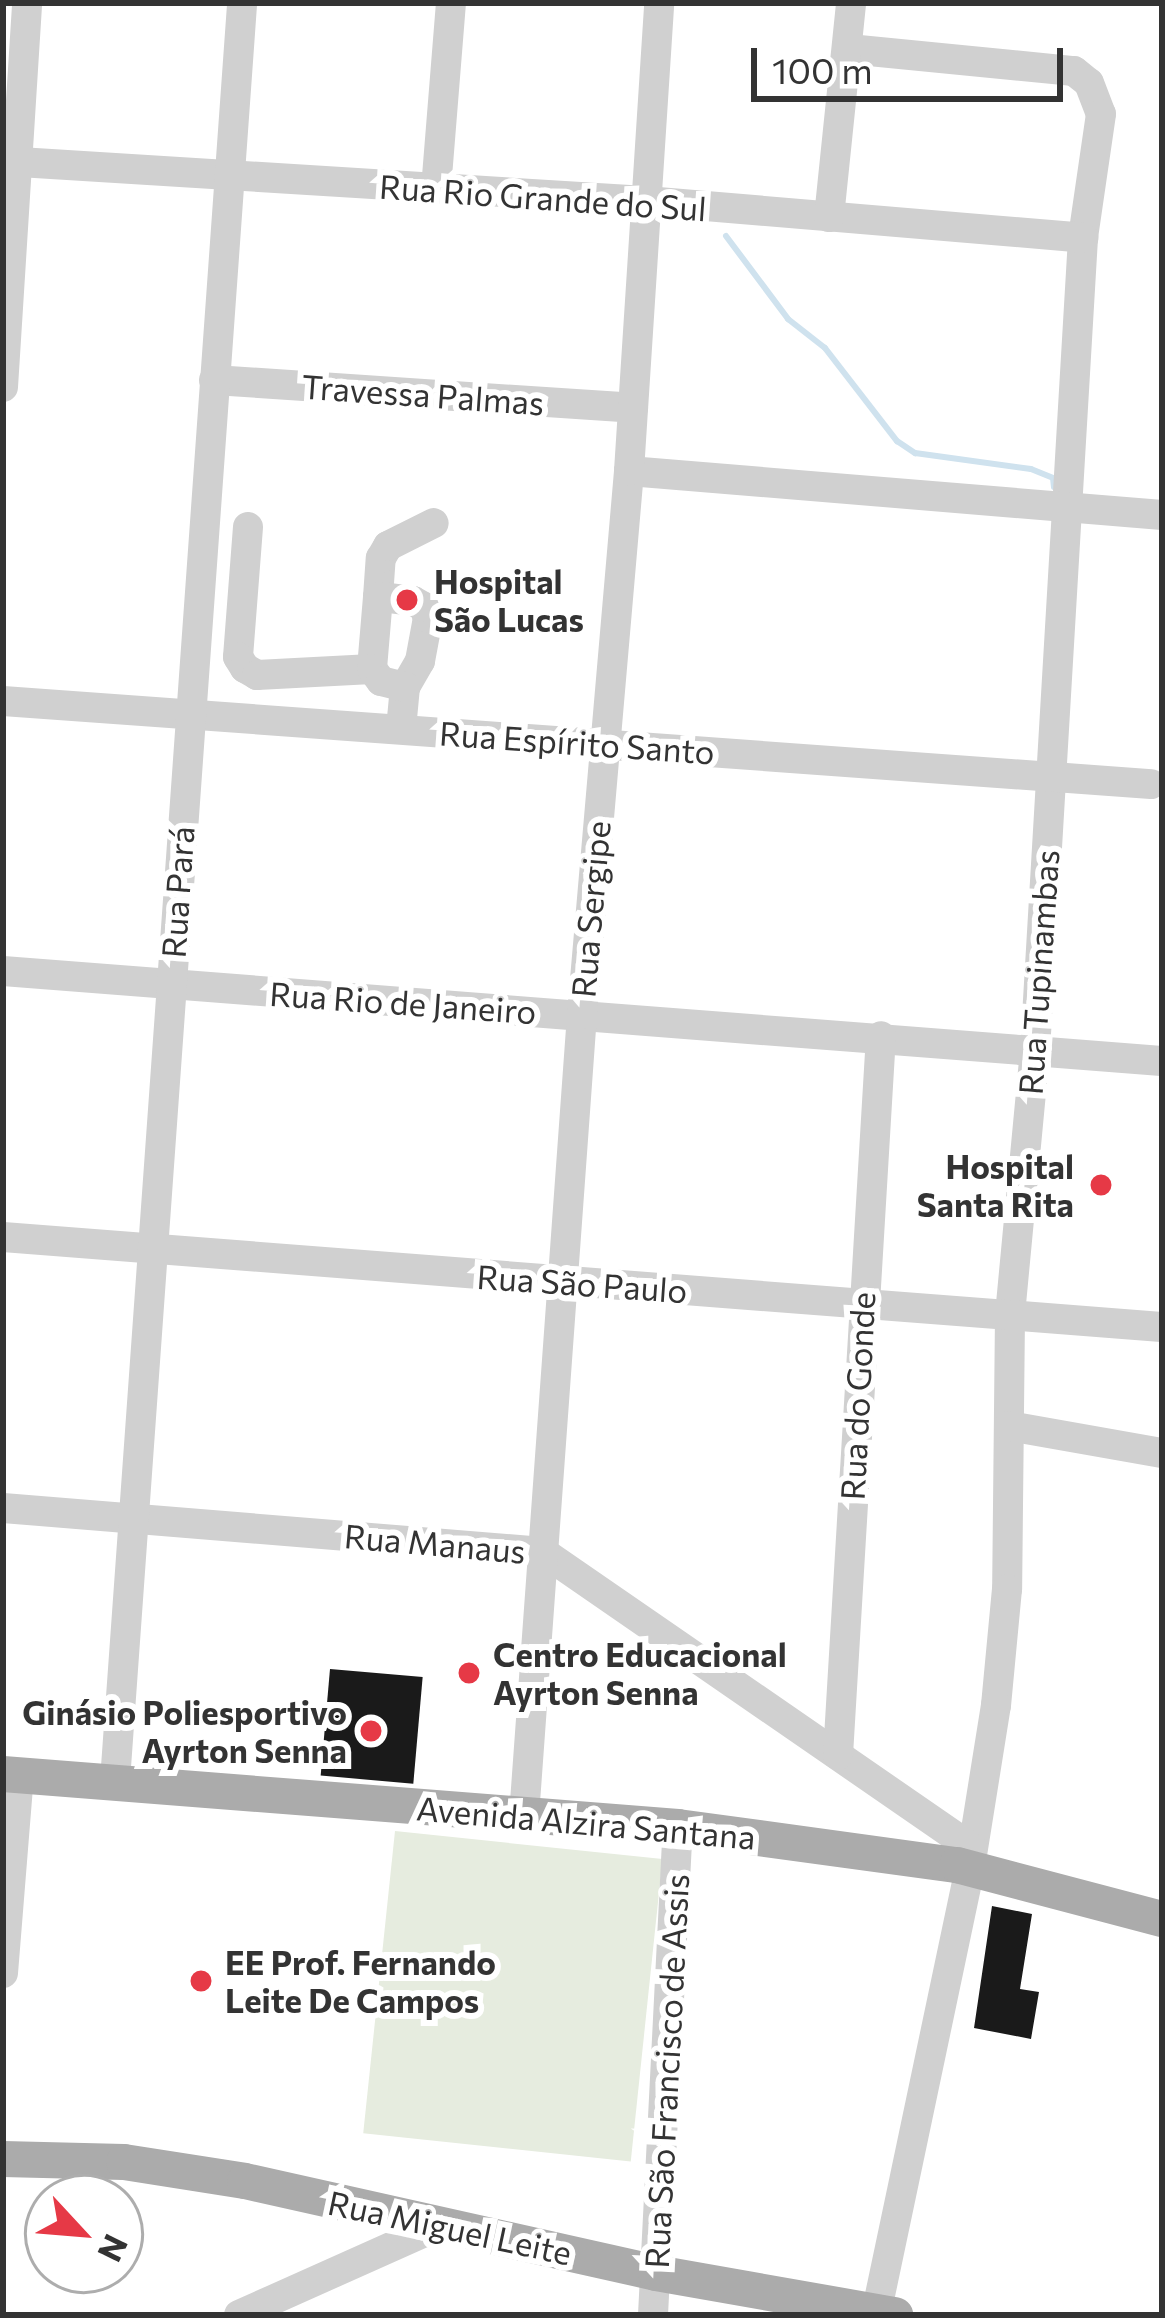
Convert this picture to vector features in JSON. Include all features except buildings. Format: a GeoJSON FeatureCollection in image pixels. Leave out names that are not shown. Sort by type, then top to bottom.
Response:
{"type":"FeatureCollection","features":[{"type":"Feature","properties":{"kind":"main road","name":"Avenida Alzira Santana"},"geometry":{"type":"LineString","coordinates":[[11,1775],[678,1827],[971,1858],[1162,1919]]}},
{"type":"Feature","properties":{"kind":"main road","name":"Rua Miguel Leite"},"geometry":{"type":"LineString","coordinates":[[3,2159],[124,2162],[245,2181],[656,2272],[882,2314]]}},
{"type":"Feature","properties":{"kind":"street"},"geometry":{"type":"LineString","coordinates":[[3,387],[10,162],[27,3]]}},
{"type":"Feature","properties":{"kind":"street","name":"Rua Pará"},"geometry":{"type":"LineString","coordinates":[[116,1781],[242,3]]}},
{"type":"Feature","properties":{"kind":"street"},"geometry":{"type":"LineString","coordinates":[[436,189],[451,3]]}},
{"type":"Feature","properties":{"kind":"street","name":"Rua Sergipe"},"geometry":{"type":"LineString","coordinates":[[524,1816],[603,744],[629,471],[659,3]]}},
{"type":"Feature","properties":{"kind":"street"},"geometry":{"type":"LineString","coordinates":[[829,217],[851,3]]}},
{"type":"Feature","properties":{"kind":"street","name":"Rua Tupinambas"},"geometry":{"type":"LineString","coordinates":[[848,49],[1074,71],[1089,83],[1101,114],[1083,238],[1035,1050],[1010,1316],[1007,1589],[996,1705],[882,2314]]}},
{"type":"Feature","properties":{"kind":"street","name":"Rua Rio Grande do Sul"},"geometry":{"type":"LineString","coordinates":[[10,162],[646,201],[1083,238]]}},
{"type":"Feature","properties":{"kind":"street","name":"Travessa Palmas"},"geometry":{"type":"LineString","coordinates":[[214,380],[633,408]]}},
{"type":"Feature","properties":{"kind":"street"},"geometry":{"type":"LineString","coordinates":[[629,471],[1162,514]]}},
{"type":"Feature","properties":{"kind":"street"},"geometry":{"type":"LineString","coordinates":[[405,686],[381,681],[372,669],[381,559],[388,546],[434,524]]}},
{"type":"Feature","properties":{"kind":"street"},"geometry":{"type":"LineString","coordinates":[[248,527],[238,657],[244,668],[257,675],[372,669]]}},
{"type":"Feature","properties":{"kind":"street"},"geometry":{"type":"LineString","coordinates":[[378,597],[413,601],[424,607],[428,618],[420,661],[405,686],[400,729]]}},
{"type":"Feature","properties":{"kind":"street","name":"Rua Espírito Santo"},"geometry":{"type":"LineString","coordinates":[[3,701],[1151,784]]}},
{"type":"Feature","properties":{"kind":"street","name":"Rua Rio de Janeiro"},"geometry":{"type":"LineString","coordinates":[[3,971],[1162,1061]]}},
{"type":"Feature","properties":{"kind":"street","name":"Rua do Gonde"},"geometry":{"type":"LineString","coordinates":[[838,1755],[881,1036]]}},
{"type":"Feature","properties":{"kind":"street","name":"Rua São Paulo"},"geometry":{"type":"LineString","coordinates":[[3,1237],[1162,1327]]}},
{"type":"Feature","properties":{"kind":"street"},"geometry":{"type":"LineString","coordinates":[[1009,1426],[1162,1453]]}},
{"type":"Feature","properties":{"kind":"street","name":"Rua Manaus"},"geometry":{"type":"LineString","coordinates":[[3,1508],[543,1552],[838,1755],[971,1858]]}},
{"type":"Feature","properties":{"kind":"street"},"geometry":{"type":"LineString","coordinates":[[3,1973],[11,1775]]}},
{"type":"Feature","properties":{"kind":"street","name":"Rua São Francisco de Assis"},"geometry":{"type":"LineString","coordinates":[[653,2315],[678,1827]]}},
{"type":"Feature","properties":{"kind":"street"},"geometry":{"type":"LineString","coordinates":[[239,2315],[438,2226]]}},
{"type":"Feature","properties":{"kind":"shaded area"},"geometry":{"type":"Polygon","coordinates":[[[395,1831],[663,1859],[631,2161],[363,2133],[395,1831]]]}},
{"type":"Feature","properties":{"kind":"waterway"},"geometry":{"type":"LineString","coordinates":[[726,236],[788,319],[825,348],[897,441],[915,453],[1031,469],[1053,478],[1054,487]]}},
{"type":"Feature","properties":{"kind":"place","name":"Hospital São Lucas"},"geometry":{"type":"Point","coordinates":[407,600]}},
{"type":"Feature","properties":{"kind":"place","name":"Hospital Santa Rita"},"geometry":{"type":"Point","coordinates":[1101,1185]}},
{"type":"Feature","properties":{"kind":"place","name":"Centro Educacional Ayrton Senna"},"geometry":{"type":"Point","coordinates":[469,1673]}},
{"type":"Feature","properties":{"kind":"place","name":"Ginásio Poliesportivo Ayrton Senna"},"geometry":{"type":"Point","coordinates":[371,1731]}},
{"type":"Feature","properties":{"kind":"place","name":"EE Prof. Fernando Leite De Campos"},"geometry":{"type":"Point","coordinates":[201,1981]}}]}
